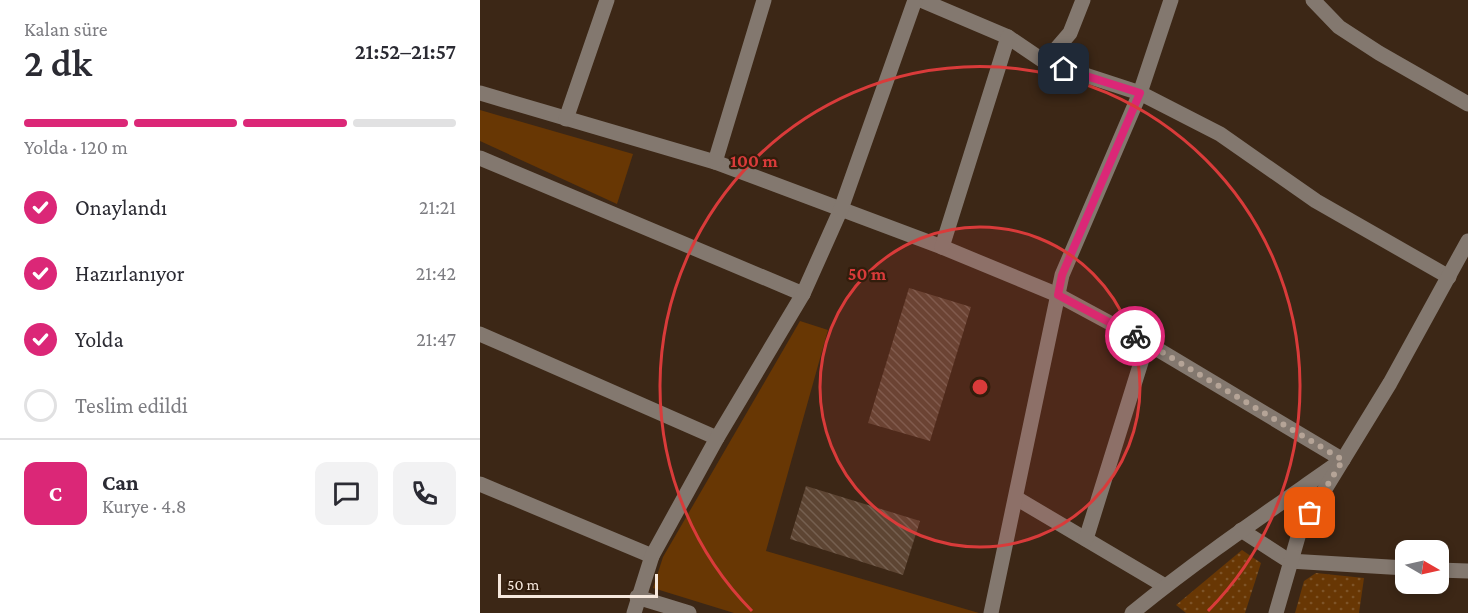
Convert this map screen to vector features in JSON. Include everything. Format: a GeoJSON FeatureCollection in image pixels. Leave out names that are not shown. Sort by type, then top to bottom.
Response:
{"type":"FeatureCollection","features":[{"type":"Feature","properties":{"kind":"street"},"geometry":{"type":"LineString","coordinates":[[566,118],[607,0]]}},
{"type":"Feature","properties":{"kind":"street"},"geometry":{"type":"LineString","coordinates":[[715,162],[764,0]]}},
{"type":"Feature","properties":{"kind":"street"},"geometry":{"type":"LineString","coordinates":[[634,613],[651,556],[717,438],[803,294],[841,209],[915,0]]}},
{"type":"Feature","properties":{"kind":"street"},"geometry":{"type":"LineString","coordinates":[[921,0],[1008,37],[1045,62],[1140,93],[1220,134],[1316,201],[1449,277]]}},
{"type":"Feature","properties":{"kind":"street"},"geometry":{"type":"LineString","coordinates":[[1045,62],[1070,33],[1083,0]]}},
{"type":"Feature","properties":{"kind":"street"},"geometry":{"type":"LineString","coordinates":[[991,613],[1062,275],[1140,93],[1171,0]]}},
{"type":"Feature","properties":{"kind":"street"},"geometry":{"type":"LineString","coordinates":[[1313,0],[1339,27],[1379,53],[1468,104]]}},
{"type":"Feature","properties":{"kind":"street"},"geometry":{"type":"LineString","coordinates":[[942,247],[1008,37]]}},
{"type":"Feature","properties":{"kind":"street"},"geometry":{"type":"LineString","coordinates":[[480,93],[715,162],[942,247],[1058,295],[1147,343],[1343,460]]}},
{"type":"Feature","properties":{"kind":"street"},"geometry":{"type":"LineString","coordinates":[[480,158],[803,294]]}},
{"type":"Feature","properties":{"kind":"street"},"geometry":{"type":"LineString","coordinates":[[1276,613],[1289,561],[1300,530],[1390,383],[1468,241]]}},
{"type":"Feature","properties":{"kind":"street"},"geometry":{"type":"LineString","coordinates":[[480,334],[717,438]]}},
{"type":"Feature","properties":{"kind":"street"},"geometry":{"type":"LineString","coordinates":[[1086,539],[1147,343]]}},
{"type":"Feature","properties":{"kind":"street"},"geometry":{"type":"LineString","coordinates":[[1132,613],[1241,530],[1343,460]]}},
{"type":"Feature","properties":{"kind":"street"},"geometry":{"type":"LineString","coordinates":[[480,484],[651,556]]}},
{"type":"Feature","properties":{"kind":"street"},"geometry":{"type":"LineString","coordinates":[[1016,498],[1165,586]]}},
{"type":"Feature","properties":{"kind":"street"},"geometry":{"type":"LineString","coordinates":[[1241,530],[1289,561],[1395,567]]}},
{"type":"Feature","properties":{"kind":"street"},"geometry":{"type":"LineString","coordinates":[[1449,570],[1468,571]]}},
{"type":"Feature","properties":{"kind":"street"},"geometry":{"type":"LineString","coordinates":[[638,597],[689,613]]}},
{"type":"Feature","properties":{"kind":"shaded area"},"geometry":{"type":"Polygon","coordinates":[[[480,110],[633,154],[617,204],[480,141],[480,110]]]}},
{"type":"Feature","properties":{"kind":"shaded area"},"geometry":{"type":"Polygon","coordinates":[[[800,321],[828,330],[766,551],[979,613],[734,613],[653,588],[663,557],[800,321]]]}},
{"type":"Feature","properties":{"kind":"shaded area"},"geometry":{"type":"Polygon","coordinates":[[[1242,550],[1261,563],[1245,613],[1186,613],[1176,605],[1242,550]]]}},
{"type":"Feature","properties":{"kind":"shaded area"},"geometry":{"type":"Polygon","coordinates":[[[1316,573],[1364,578],[1359,613],[1295,613],[1304,581],[1316,573]]]}},
{"type":"Feature","properties":{"kind":"building"},"geometry":{"type":"Polygon","coordinates":[[[909,288],[971,307],[930,441],[868,423],[909,288]]]}},
{"type":"Feature","properties":{"kind":"building"},"geometry":{"type":"Polygon","coordinates":[[[806,486],[920,521],[903,575],[790,539],[806,486]]]}},
{"type":"Feature","properties":{"kind":"way so far"},"geometry":{"type":"LineString","coordinates":[[1135,336],[1343,460],[1310,513]]}},
{"type":"Feature","properties":{"kind":"route"},"geometry":{"type":"LineString","coordinates":[[1064,69],[1140,93],[1062,275],[1058,295],[1135,336]]}}]}
